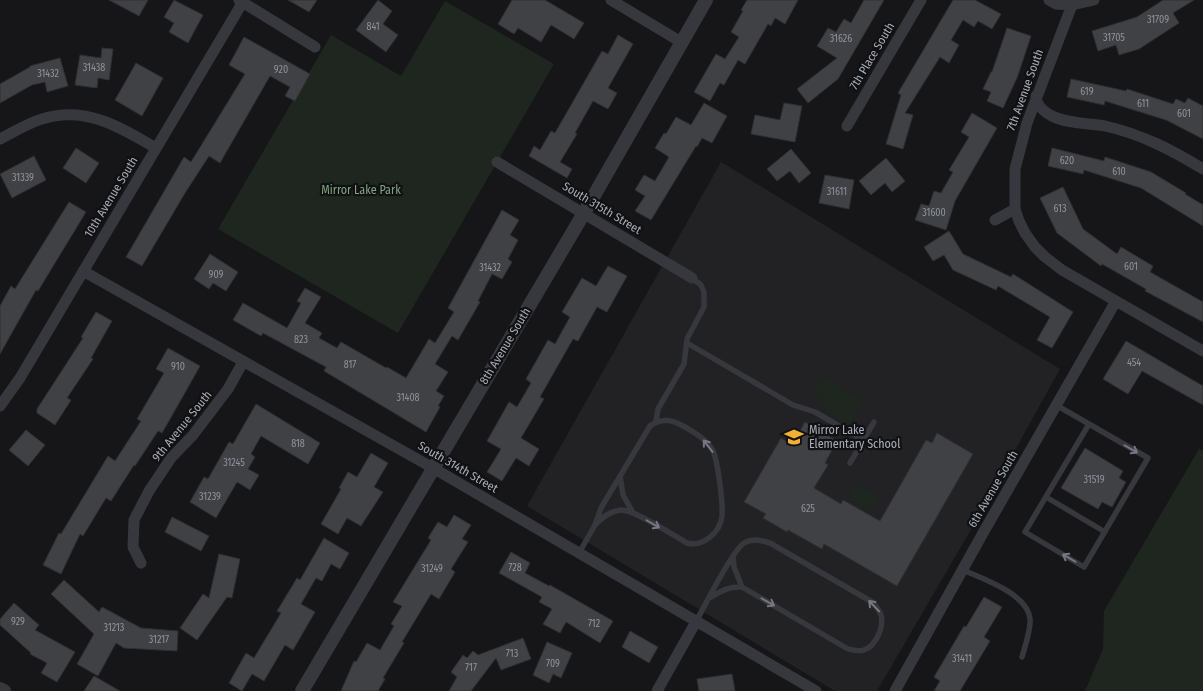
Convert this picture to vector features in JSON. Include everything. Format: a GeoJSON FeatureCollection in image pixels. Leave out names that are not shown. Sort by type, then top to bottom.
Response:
{"type":"FeatureCollection","features":[{"type":"Feature","properties":{"kind":"street"},"geometry":{"type":"LineString","coordinates":[[611,0],[681,42]]}},
{"type":"Feature","properties":{"kind":"street","name":"8th Avenue South"},"geometry":{"type":"LineString","coordinates":[[302,691],[584,213],[706,0]]}},
{"type":"Feature","properties":{"kind":"street","name":"7th Place South"},"geometry":{"type":"LineString","coordinates":[[847,126],[921,0]]}},
{"type":"Feature","properties":{"kind":"street"},"geometry":{"type":"LineString","coordinates":[[1049,0],[1056,4],[1072,5],[1094,0]]}},
{"type":"Feature","properties":{"kind":"street"},"geometry":{"type":"LineString","coordinates":[[242,1],[315,47]]}},
{"type":"Feature","properties":{"kind":"street","name":"10th Avenue South"},"geometry":{"type":"LineString","coordinates":[[0,406],[20,378],[242,1]]}},
{"type":"Feature","properties":{"kind":"street","name":"7th Avenue South"},"geometry":{"type":"LineString","coordinates":[[1072,5],[1027,123],[1015,168],[1014,209],[1025,233],[1045,257],[1062,270],[1203,351]]}},
{"type":"Feature","properties":{"kind":"street"},"geometry":{"type":"LineString","coordinates":[[1036,96],[1040,107],[1050,116],[1112,128],[1154,142],[1203,169]]}},
{"type":"Feature","properties":{"kind":"street"},"geometry":{"type":"LineString","coordinates":[[0,139],[30,123],[44,118],[70,114],[85,115],[110,122],[156,148]]}},
{"type":"Feature","properties":{"kind":"street","name":"South 315th Street"},"geometry":{"type":"LineString","coordinates":[[497,162],[692,278]]}},
{"type":"Feature","properties":{"kind":"street"},"geometry":{"type":"LineString","coordinates":[[995,220],[1014,209]]}},
{"type":"Feature","properties":{"kind":"street","name":"South 314th Street"},"geometry":{"type":"LineString","coordinates":[[83,271],[433,468],[816,691]]}},
{"type":"Feature","properties":{"kind":"street","name":"6th Avenue South"},"geometry":{"type":"LineString","coordinates":[[895,691],[1116,301]]}},
{"type":"Feature","properties":{"kind":"street","name":"9th Avenue South"},"geometry":{"type":"LineString","coordinates":[[140,563],[133,547],[134,520],[171,458],[193,435],[228,389],[243,362]]}},
{"type":"Feature","properties":{"kind":"street"},"geometry":{"type":"LineString","coordinates":[[657,691],[697,620]]}},
{"type":"Feature","properties":{"kind":"street"},"geometry":{"type":"LineString","coordinates":[[0,689],[4,691]]}},
{"type":"Feature","properties":{"kind":"lane"},"geometry":{"type":"LineString","coordinates":[[656,421],[658,409],[684,364],[687,343],[704,307],[705,299],[701,285],[692,278]]}},
{"type":"Feature","properties":{"kind":"lane"},"geometry":{"type":"LineString","coordinates":[[687,343],[793,405],[815,412],[863,440]]}},
{"type":"Feature","properties":{"kind":"lane"},"geometry":{"type":"LineString","coordinates":[[1056,405],[1089,424],[1148,458],[1084,567],[1025,532],[1089,424]]}},
{"type":"Feature","properties":{"kind":"lane"},"geometry":{"type":"LineString","coordinates":[[579,553],[595,525],[601,508],[650,426],[656,421],[672,421],[682,425],[706,441],[712,449],[716,458],[722,518],[716,530],[702,543],[695,545],[687,543],[628,510],[612,512],[595,525]]}},
{"type":"Feature","properties":{"kind":"lane"},"geometry":{"type":"LineString","coordinates":[[850,463],[874,422]]}},
{"type":"Feature","properties":{"kind":"lane"},"geometry":{"type":"LineString","coordinates":[[620,476],[623,495],[634,514]]}},
{"type":"Feature","properties":{"kind":"lane"},"geometry":{"type":"LineString","coordinates":[[1046,497],[1105,532]]}},
{"type":"Feature","properties":{"kind":"lane"},"geometry":{"type":"LineString","coordinates":[[697,620],[709,598],[733,556],[744,543],[752,540],[761,540],[770,543],[872,602],[878,608],[881,616],[879,634],[872,644],[864,650],[856,651],[848,649],[742,586],[732,586],[709,598]]}},
{"type":"Feature","properties":{"kind":"lane"},"geometry":{"type":"LineString","coordinates":[[733,556],[734,567],[742,586]]}},
{"type":"Feature","properties":{"kind":"lane"},"geometry":{"type":"LineString","coordinates":[[963,570],[1013,594],[1028,608],[1030,620],[1022,657]]}},
{"type":"Feature","properties":{"kind":"shaded area","name":"Mirror Lake Elementary School"},"geometry":{"type":"Polygon","coordinates":[[[721,162],[1060,369],[969,533],[877,691],[835,691],[527,506],[721,162]]]}},
{"type":"Feature","properties":{"kind":"green space","name":"Mirror Lake Park"},"geometry":{"type":"Polygon","coordinates":[[[445,1],[554,64],[398,333],[218,229],[331,35],[401,76],[445,1]]]}},
{"type":"Feature","properties":{"kind":"green space"},"geometry":{"type":"Polygon","coordinates":[[[822,376],[864,401],[849,425],[826,412],[823,399],[817,395],[815,388],[822,376]]]}},
{"type":"Feature","properties":{"kind":"green space"},"geometry":{"type":"Polygon","coordinates":[[[1199,449],[1203,451],[1203,691],[1085,691],[1103,649],[1104,611],[1199,449]]]}},
{"type":"Feature","properties":{"kind":"green space"},"geometry":{"type":"Polygon","coordinates":[[[855,484],[879,498],[871,511],[848,497],[855,484]]]}},
{"type":"Feature","properties":{"kind":"building"},"geometry":{"type":"Polygon","coordinates":[[[109,0],[148,0],[139,16],[109,0]]]}},
{"type":"Feature","properties":{"kind":"building"},"geometry":{"type":"Polygon","coordinates":[[[174,0],[203,15],[188,43],[169,32],[174,23],[164,17],[174,0]]]}},
{"type":"Feature","properties":{"kind":"building"},"geometry":{"type":"Polygon","coordinates":[[[288,0],[317,0],[309,12],[288,0]]]}},
{"type":"Feature","properties":{"kind":"building"},"geometry":{"type":"Polygon","coordinates":[[[378,0],[392,11],[383,24],[398,35],[386,52],[356,30],[378,0]]]}},
{"type":"Feature","properties":{"kind":"building"},"geometry":{"type":"Polygon","coordinates":[[[512,0],[545,0],[584,23],[574,39],[551,25],[541,42],[518,28],[514,34],[498,24],[512,0]]]}},
{"type":"Feature","properties":{"kind":"building"},"geometry":{"type":"Polygon","coordinates":[[[747,0],[798,0],[785,24],[775,18],[771,26],[768,24],[745,64],[738,60],[724,85],[720,83],[710,101],[694,92],[716,54],[725,59],[739,37],[731,32],[747,0]]]}},
{"type":"Feature","properties":{"kind":"building"},"geometry":{"type":"Polygon","coordinates":[[[864,0],[884,0],[838,79],[808,103],[797,89],[837,58],[817,46],[828,28],[836,32],[844,19],[851,23],[864,0]]]}},
{"type":"Feature","properties":{"kind":"building"},"geometry":{"type":"Polygon","coordinates":[[[953,0],[975,0],[1001,14],[992,29],[978,21],[974,27],[963,20],[951,40],[959,45],[949,63],[940,57],[905,113],[913,115],[903,149],[886,144],[901,95],[898,93],[953,0]]]}},
{"type":"Feature","properties":{"kind":"building"},"geometry":{"type":"Polygon","coordinates":[[[1163,0],[1194,0],[1173,13],[1179,23],[1139,49],[1119,55],[1116,45],[1098,51],[1092,31],[1137,17],[1163,0]]]}},
{"type":"Feature","properties":{"kind":"building"},"geometry":{"type":"Polygon","coordinates":[[[1007,28],[1031,36],[1017,78],[1003,108],[987,101],[991,92],[983,89],[992,72],[1007,28]]]}},
{"type":"Feature","properties":{"kind":"building"},"geometry":{"type":"Polygon","coordinates":[[[618,35],[633,44],[608,88],[617,93],[608,109],[593,101],[575,133],[577,134],[560,162],[572,169],[567,178],[529,156],[534,146],[540,150],[551,131],[555,133],[602,51],[608,54],[618,35]]]}},
{"type":"Feature","properties":{"kind":"building"},"geometry":{"type":"Polygon","coordinates":[[[244,37],[310,74],[295,101],[285,96],[290,87],[270,76],[220,163],[209,156],[142,266],[126,257],[184,157],[191,162],[245,74],[229,65],[244,37]]]}},
{"type":"Feature","properties":{"kind":"building"},"geometry":{"type":"Polygon","coordinates":[[[102,48],[113,49],[109,80],[98,78],[97,88],[75,85],[80,55],[101,58],[102,48]]]}},
{"type":"Feature","properties":{"kind":"building"},"geometry":{"type":"Polygon","coordinates":[[[60,58],[68,86],[47,92],[45,82],[32,85],[0,103],[0,84],[30,66],[60,58]]]}},
{"type":"Feature","properties":{"kind":"building"},"geometry":{"type":"Polygon","coordinates":[[[136,63],[163,78],[142,116],[115,100],[136,63]]]}},
{"type":"Feature","properties":{"kind":"building"},"geometry":{"type":"Polygon","coordinates":[[[1071,79],[1126,91],[1127,89],[1173,104],[1176,99],[1185,103],[1188,98],[1203,106],[1203,139],[1166,120],[1105,101],[1104,105],[1067,97],[1071,79]]]}},
{"type":"Feature","properties":{"kind":"building"},"geometry":{"type":"Polygon","coordinates":[[[704,103],[727,116],[712,143],[702,138],[696,146],[651,220],[635,211],[645,196],[635,190],[644,175],[655,181],[669,157],[655,148],[676,117],[691,125],[704,103]]]}},
{"type":"Feature","properties":{"kind":"building"},"geometry":{"type":"Polygon","coordinates":[[[784,103],[802,106],[795,142],[751,134],[755,115],[780,120],[784,103]]]}},
{"type":"Feature","properties":{"kind":"building"},"geometry":{"type":"Polygon","coordinates":[[[972,113],[997,128],[955,201],[946,230],[915,220],[921,204],[929,206],[934,191],[941,193],[953,172],[949,170],[969,137],[961,132],[972,113]]]}},
{"type":"Feature","properties":{"kind":"building"},"geometry":{"type":"Polygon","coordinates":[[[76,148],[99,163],[86,183],[63,168],[76,148]]]}},
{"type":"Feature","properties":{"kind":"building"},"geometry":{"type":"Polygon","coordinates":[[[1052,148],[1104,161],[1105,157],[1151,172],[1203,205],[1203,226],[1141,188],[1084,170],[1083,174],[1048,166],[1052,148]]]}},
{"type":"Feature","properties":{"kind":"building"},"geometry":{"type":"Polygon","coordinates":[[[791,149],[811,173],[799,183],[790,171],[777,181],[767,169],[791,149]]]}},
{"type":"Feature","properties":{"kind":"building"},"geometry":{"type":"Polygon","coordinates":[[[34,156],[46,180],[12,198],[0,174],[34,156]]]}},
{"type":"Feature","properties":{"kind":"building"},"geometry":{"type":"Polygon","coordinates":[[[886,158],[905,181],[892,192],[885,183],[871,195],[859,181],[886,158]]]}},
{"type":"Feature","properties":{"kind":"building"},"geometry":{"type":"Polygon","coordinates":[[[825,175],[854,180],[849,209],[819,203],[825,175]]]}},
{"type":"Feature","properties":{"kind":"building"},"geometry":{"type":"Polygon","coordinates":[[[1063,187],[1083,229],[1117,254],[1121,247],[1153,266],[1150,272],[1203,302],[1203,322],[1145,291],[1146,289],[1102,264],[1101,266],[1057,233],[1040,198],[1063,187]]]}},
{"type":"Feature","properties":{"kind":"building"},"geometry":{"type":"Polygon","coordinates":[[[69,202],[86,212],[38,291],[36,290],[0,354],[0,306],[11,286],[15,289],[69,202]]]}},
{"type":"Feature","properties":{"kind":"building"},"geometry":{"type":"Polygon","coordinates":[[[502,210],[519,220],[510,235],[518,240],[508,259],[512,262],[502,279],[492,274],[478,301],[480,302],[458,340],[452,336],[435,364],[448,372],[436,391],[444,396],[426,432],[324,371],[326,367],[263,333],[261,336],[233,320],[243,303],[287,328],[301,303],[297,301],[305,288],[321,297],[305,323],[322,333],[319,338],[337,348],[341,342],[406,378],[429,339],[435,343],[454,312],[448,308],[502,210]]]}},
{"type":"Feature","properties":{"kind":"building"},"geometry":{"type":"Polygon","coordinates":[[[949,231],[963,254],[1011,277],[1013,274],[1073,312],[1052,348],[1037,340],[1050,317],[998,286],[996,290],[953,270],[944,255],[933,261],[924,247],[949,231]]]}},
{"type":"Feature","properties":{"kind":"building"},"geometry":{"type":"Polygon","coordinates":[[[210,254],[238,272],[226,291],[213,283],[209,289],[194,279],[210,254]]]}},
{"type":"Feature","properties":{"kind":"building"},"geometry":{"type":"Polygon","coordinates":[[[608,266],[627,276],[607,312],[597,307],[578,341],[573,339],[540,397],[544,399],[521,438],[539,449],[529,466],[516,458],[502,481],[487,472],[501,449],[487,441],[509,402],[517,407],[531,383],[526,379],[548,340],[555,344],[570,317],[562,312],[582,278],[596,286],[608,266]]]}},
{"type":"Feature","properties":{"kind":"building"},"geometry":{"type":"Polygon","coordinates":[[[96,312],[112,321],[91,358],[93,359],[67,398],[71,400],[55,425],[37,413],[37,409],[83,338],[81,337],[96,312]]]}},
{"type":"Feature","properties":{"kind":"building"},"geometry":{"type":"Polygon","coordinates":[[[1126,341],[1203,386],[1203,405],[1142,371],[1128,394],[1103,379],[1126,341]]]}},
{"type":"Feature","properties":{"kind":"building"},"geometry":{"type":"Polygon","coordinates":[[[168,348],[200,366],[162,433],[158,431],[111,501],[106,498],[83,536],[80,534],[61,574],[43,565],[59,533],[61,534],[108,456],[115,461],[141,421],[137,419],[164,373],[156,369],[168,348]]]}},
{"type":"Feature","properties":{"kind":"building"},"geometry":{"type":"Polygon","coordinates":[[[256,404],[320,443],[308,464],[261,436],[251,454],[255,457],[248,469],[259,475],[250,490],[237,482],[216,518],[190,502],[204,477],[208,479],[229,442],[233,444],[256,404]]]}},
{"type":"Feature","properties":{"kind":"building"},"geometry":{"type":"Polygon","coordinates":[[[805,422],[837,441],[825,463],[828,465],[814,488],[841,504],[843,500],[880,521],[926,440],[932,443],[937,433],[973,454],[897,586],[824,544],[822,549],[788,530],[787,532],[763,518],[766,514],[744,502],[781,438],[792,445],[805,422]]]}},
{"type":"Feature","properties":{"kind":"building"},"geometry":{"type":"Polygon","coordinates":[[[26,430],[45,445],[28,466],[9,450],[26,430]]]}},
{"type":"Feature","properties":{"kind":"building"},"geometry":{"type":"Polygon","coordinates":[[[1085,448],[1123,471],[1119,478],[1126,482],[1112,507],[1102,502],[1098,509],[1061,488],[1085,448]]]}},
{"type":"Feature","properties":{"kind":"building"},"geometry":{"type":"Polygon","coordinates":[[[371,453],[388,463],[374,487],[383,492],[361,526],[347,518],[338,534],[321,524],[341,489],[339,488],[348,472],[357,477],[371,453]]]}},
{"type":"Feature","properties":{"kind":"building"},"geometry":{"type":"Polygon","coordinates":[[[454,515],[471,525],[462,539],[468,542],[451,569],[455,572],[439,599],[431,594],[402,642],[404,643],[383,678],[385,679],[378,691],[341,691],[354,661],[356,662],[367,643],[380,650],[394,626],[391,624],[402,606],[393,602],[431,540],[428,538],[438,522],[447,527],[454,515]]]}},
{"type":"Feature","properties":{"kind":"building"},"geometry":{"type":"Polygon","coordinates":[[[172,517],[209,536],[201,551],[165,532],[172,517]]]}},
{"type":"Feature","properties":{"kind":"building"},"geometry":{"type":"Polygon","coordinates":[[[324,538],[349,553],[340,569],[331,564],[322,581],[316,578],[301,604],[315,612],[293,650],[285,645],[264,681],[252,674],[242,691],[229,683],[246,653],[254,658],[281,613],[277,611],[297,578],[300,580],[324,538]]]}},
{"type":"Feature","properties":{"kind":"building"},"geometry":{"type":"Polygon","coordinates":[[[511,552],[530,563],[525,573],[613,621],[600,643],[566,622],[560,633],[543,624],[552,609],[539,602],[542,597],[499,573],[511,552]]]}},
{"type":"Feature","properties":{"kind":"building"},"geometry":{"type":"Polygon","coordinates":[[[219,554],[240,559],[232,598],[227,597],[197,640],[180,628],[203,594],[209,598],[219,554]]]}},
{"type":"Feature","properties":{"kind":"building"},"geometry":{"type":"Polygon","coordinates":[[[64,580],[99,612],[102,607],[141,628],[178,631],[177,651],[124,648],[116,643],[98,676],[77,664],[94,634],[51,594],[64,580]]]}},
{"type":"Feature","properties":{"kind":"building"},"geometry":{"type":"Polygon","coordinates":[[[984,597],[1002,607],[984,637],[990,641],[960,691],[934,691],[940,681],[934,677],[964,626],[966,627],[984,597]]]}},
{"type":"Feature","properties":{"kind":"building"},"geometry":{"type":"Polygon","coordinates":[[[14,603],[39,625],[35,630],[75,652],[57,682],[41,673],[47,663],[30,654],[0,625],[0,619],[14,603]]]}},
{"type":"Feature","properties":{"kind":"building"},"geometry":{"type":"Polygon","coordinates":[[[630,631],[658,647],[649,663],[622,647],[630,631]]]}},
{"type":"Feature","properties":{"kind":"building"},"geometry":{"type":"Polygon","coordinates":[[[523,638],[531,659],[501,670],[496,658],[471,691],[449,691],[457,677],[451,672],[463,655],[467,658],[473,651],[478,655],[523,638]]]}},
{"type":"Feature","properties":{"kind":"building"},"geometry":{"type":"Polygon","coordinates":[[[547,642],[572,653],[561,678],[553,674],[549,683],[533,675],[547,642]]]}},
{"type":"Feature","properties":{"kind":"building"},"geometry":{"type":"Polygon","coordinates":[[[732,674],[735,691],[699,691],[697,679],[732,674]]]}},
{"type":"Feature","properties":{"kind":"building"},"geometry":{"type":"Polygon","coordinates":[[[94,676],[120,691],[84,691],[94,676]]]}},
{"type":"Feature","properties":{"kind":"place","name":"Mirror Lake Elementary School"},"geometry":{"type":"Point","coordinates":[794,437]}}]}
